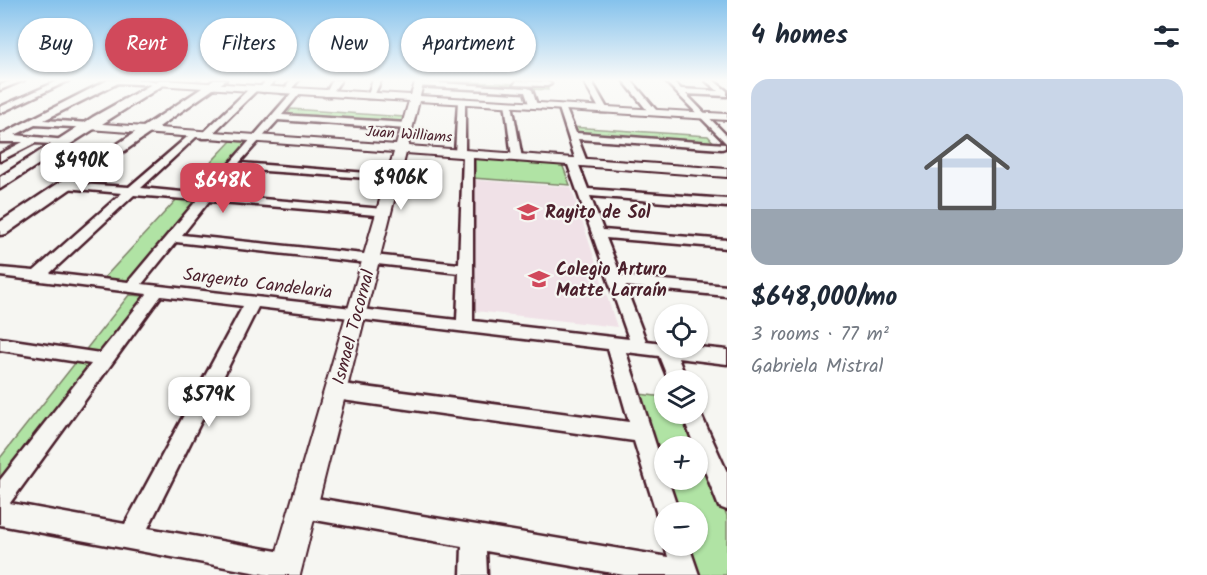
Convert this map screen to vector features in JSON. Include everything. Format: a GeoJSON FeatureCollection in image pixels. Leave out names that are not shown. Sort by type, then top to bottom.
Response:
{"type":"FeatureCollection","features":[{"type":"Feature","properties":{"kind":"main road"},"geometry":{"type":"LineString","coordinates":[[0,184],[121,107]]}},
{"type":"Feature","properties":{"kind":"main road"},"geometry":{"type":"LineString","coordinates":[[0,230],[181,107]]}},
{"type":"Feature","properties":{"kind":"street"},"geometry":{"type":"LineString","coordinates":[[1,138],[64,107]]}},
{"type":"Feature","properties":{"kind":"street"},"geometry":{"type":"LineString","coordinates":[[37,277],[131,191],[235,107]]}},
{"type":"Feature","properties":{"kind":"street","name":"Ismael Tocornal"},"geometry":{"type":"LineString","coordinates":[[287,570],[413,107]]}},
{"type":"Feature","properties":{"kind":"street"},"geometry":{"type":"LineString","coordinates":[[462,107],[465,327]]}},
{"type":"Feature","properties":{"kind":"street"},"geometry":{"type":"LineString","coordinates":[[508,107],[517,158]]}},
{"type":"Feature","properties":{"kind":"street"},"geometry":{"type":"LineString","coordinates":[[558,107],[570,131],[584,194],[640,347]]}},
{"type":"Feature","properties":{"kind":"street"},"geometry":{"type":"LineString","coordinates":[[593,107],[604,110],[727,117]]}},
{"type":"Feature","properties":{"kind":"street"},"geometry":{"type":"LineString","coordinates":[[649,107],[653,112]]}},
{"type":"Feature","properties":{"kind":"street"},"geometry":{"type":"LineString","coordinates":[[692,107],[712,135],[725,146]]}},
{"type":"Feature","properties":{"kind":"street"},"geometry":{"type":"LineString","coordinates":[[131,288],[232,166],[284,108],[409,121]]}},
{"type":"Feature","properties":{"kind":"street"},"geometry":{"type":"LineString","coordinates":[[698,115],[725,146]]}},
{"type":"Feature","properties":{"kind":"street"},"geometry":{"type":"LineString","coordinates":[[276,117],[409,121]]}},
{"type":"Feature","properties":{"kind":"street"},"geometry":{"type":"LineString","coordinates":[[35,122],[88,126]]}},
{"type":"Feature","properties":{"kind":"street","name":"Juan Williams"},"geometry":{"type":"LineString","coordinates":[[88,126],[727,173]]}},
{"type":"Feature","properties":{"kind":"street"},"geometry":{"type":"LineString","coordinates":[[570,131],[712,135]]}},
{"type":"Feature","properties":{"kind":"street"},"geometry":{"type":"LineString","coordinates":[[570,131],[725,146]]}},
{"type":"Feature","properties":{"kind":"street"},"geometry":{"type":"LineString","coordinates":[[1,138],[66,143]]}},
{"type":"Feature","properties":{"kind":"street"},"geometry":{"type":"LineString","coordinates":[[0,158],[33,140]]}},
{"type":"Feature","properties":{"kind":"street"},"geometry":{"type":"LineString","coordinates":[[232,166],[393,178]]}},
{"type":"Feature","properties":{"kind":"street"},"geometry":{"type":"LineString","coordinates":[[65,185],[384,213]]}},
{"type":"Feature","properties":{"kind":"street"},"geometry":{"type":"LineString","coordinates":[[584,194],[727,205]]}},
{"type":"Feature","properties":{"kind":"street"},"geometry":{"type":"LineString","coordinates":[[598,233],[727,244]]}},
{"type":"Feature","properties":{"kind":"street"},"geometry":{"type":"LineString","coordinates":[[172,238],[466,269]]}},
{"type":"Feature","properties":{"kind":"street","name":"Sargento Candelaria"},"geometry":{"type":"LineString","coordinates":[[0,272],[654,349]]}},
{"type":"Feature","properties":{"kind":"street"},"geometry":{"type":"LineString","coordinates":[[616,283],[727,291]]}},
{"type":"Feature","properties":{"kind":"street"},"geometry":{"type":"LineString","coordinates":[[616,283],[727,297]]}},
{"type":"Feature","properties":{"kind":"street"},"geometry":{"type":"LineString","coordinates":[[0,498],[158,291]]}},
{"type":"Feature","properties":{"kind":"street"},"geometry":{"type":"LineString","coordinates":[[131,537],[252,302]]}},
{"type":"Feature","properties":{"kind":"street"},"geometry":{"type":"LineString","coordinates":[[0,344],[105,360]]}},
{"type":"Feature","properties":{"kind":"street"},"geometry":{"type":"LineString","coordinates":[[615,344],[664,502]]}},
{"type":"Feature","properties":{"kind":"street","name":"Sargento Candelaria"},"geometry":{"type":"LineString","coordinates":[[708,355],[727,357]]}},
{"type":"Feature","properties":{"kind":"street"},"geometry":{"type":"LineString","coordinates":[[335,391],[642,433]]}},
{"type":"Feature","properties":{"kind":"street"},"geometry":{"type":"LineString","coordinates":[[696,424],[727,499]]}},
{"type":"Feature","properties":{"kind":"street"},"geometry":{"type":"LineString","coordinates":[[304,507],[685,574],[680,556]]}},
{"type":"Feature","properties":{"kind":"street"},"geometry":{"type":"LineString","coordinates":[[0,513],[131,537],[287,570]]}},
{"type":"Feature","properties":{"kind":"street"},"geometry":{"type":"LineString","coordinates":[[474,536],[474,575]]}},
{"type":"Feature","properties":{"kind":"shaded area","name":"Colegio Arturo Matte Larraín"},"geometry":{"type":"Polygon","coordinates":[[[475,180],[571,187],[617,327],[476,311],[475,180]]]}},
{"type":"Feature","properties":{"kind":"green space"},"geometry":{"type":"Polygon","coordinates":[[[291,109],[404,117],[402,124],[285,117],[291,109]]]}},
{"type":"Feature","properties":{"kind":"green space"},"geometry":{"type":"Polygon","coordinates":[[[571,127],[708,136],[715,144],[574,135],[571,127]]]}},
{"type":"Feature","properties":{"kind":"green space"},"geometry":{"type":"Polygon","coordinates":[[[231,141],[248,142],[205,193],[184,191],[231,141]]]}},
{"type":"Feature","properties":{"kind":"green space"},"geometry":{"type":"Polygon","coordinates":[[[472,158],[562,164],[570,185],[472,178],[472,158]]]}},
{"type":"Feature","properties":{"kind":"green space"},"geometry":{"type":"Polygon","coordinates":[[[177,199],[198,201],[130,281],[104,278],[177,199]]]}},
{"type":"Feature","properties":{"kind":"green space"},"geometry":{"type":"Polygon","coordinates":[[[129,295],[145,296],[0,490],[0,458],[129,295]]]}},
{"type":"Feature","properties":{"kind":"green space"},"geometry":{"type":"Polygon","coordinates":[[[639,394],[654,396],[654,424],[690,424],[695,436],[654,436],[654,441],[639,394]]]}},
{"type":"Feature","properties":{"kind":"green space"},"geometry":{"type":"Polygon","coordinates":[[[708,469],[727,516],[727,575],[698,575],[691,556],[708,556],[708,502],[674,502],[670,490],[708,490],[708,469]]]}},
{"type":"Feature","properties":{"kind":"place","name":"Rayito de Sol"},"geometry":{"type":"Point","coordinates":[528,212]}},
{"type":"Feature","properties":{"kind":"place","name":"Colegio Arturo Matte Larraín"},"geometry":{"type":"Point","coordinates":[539,279]}}]}
